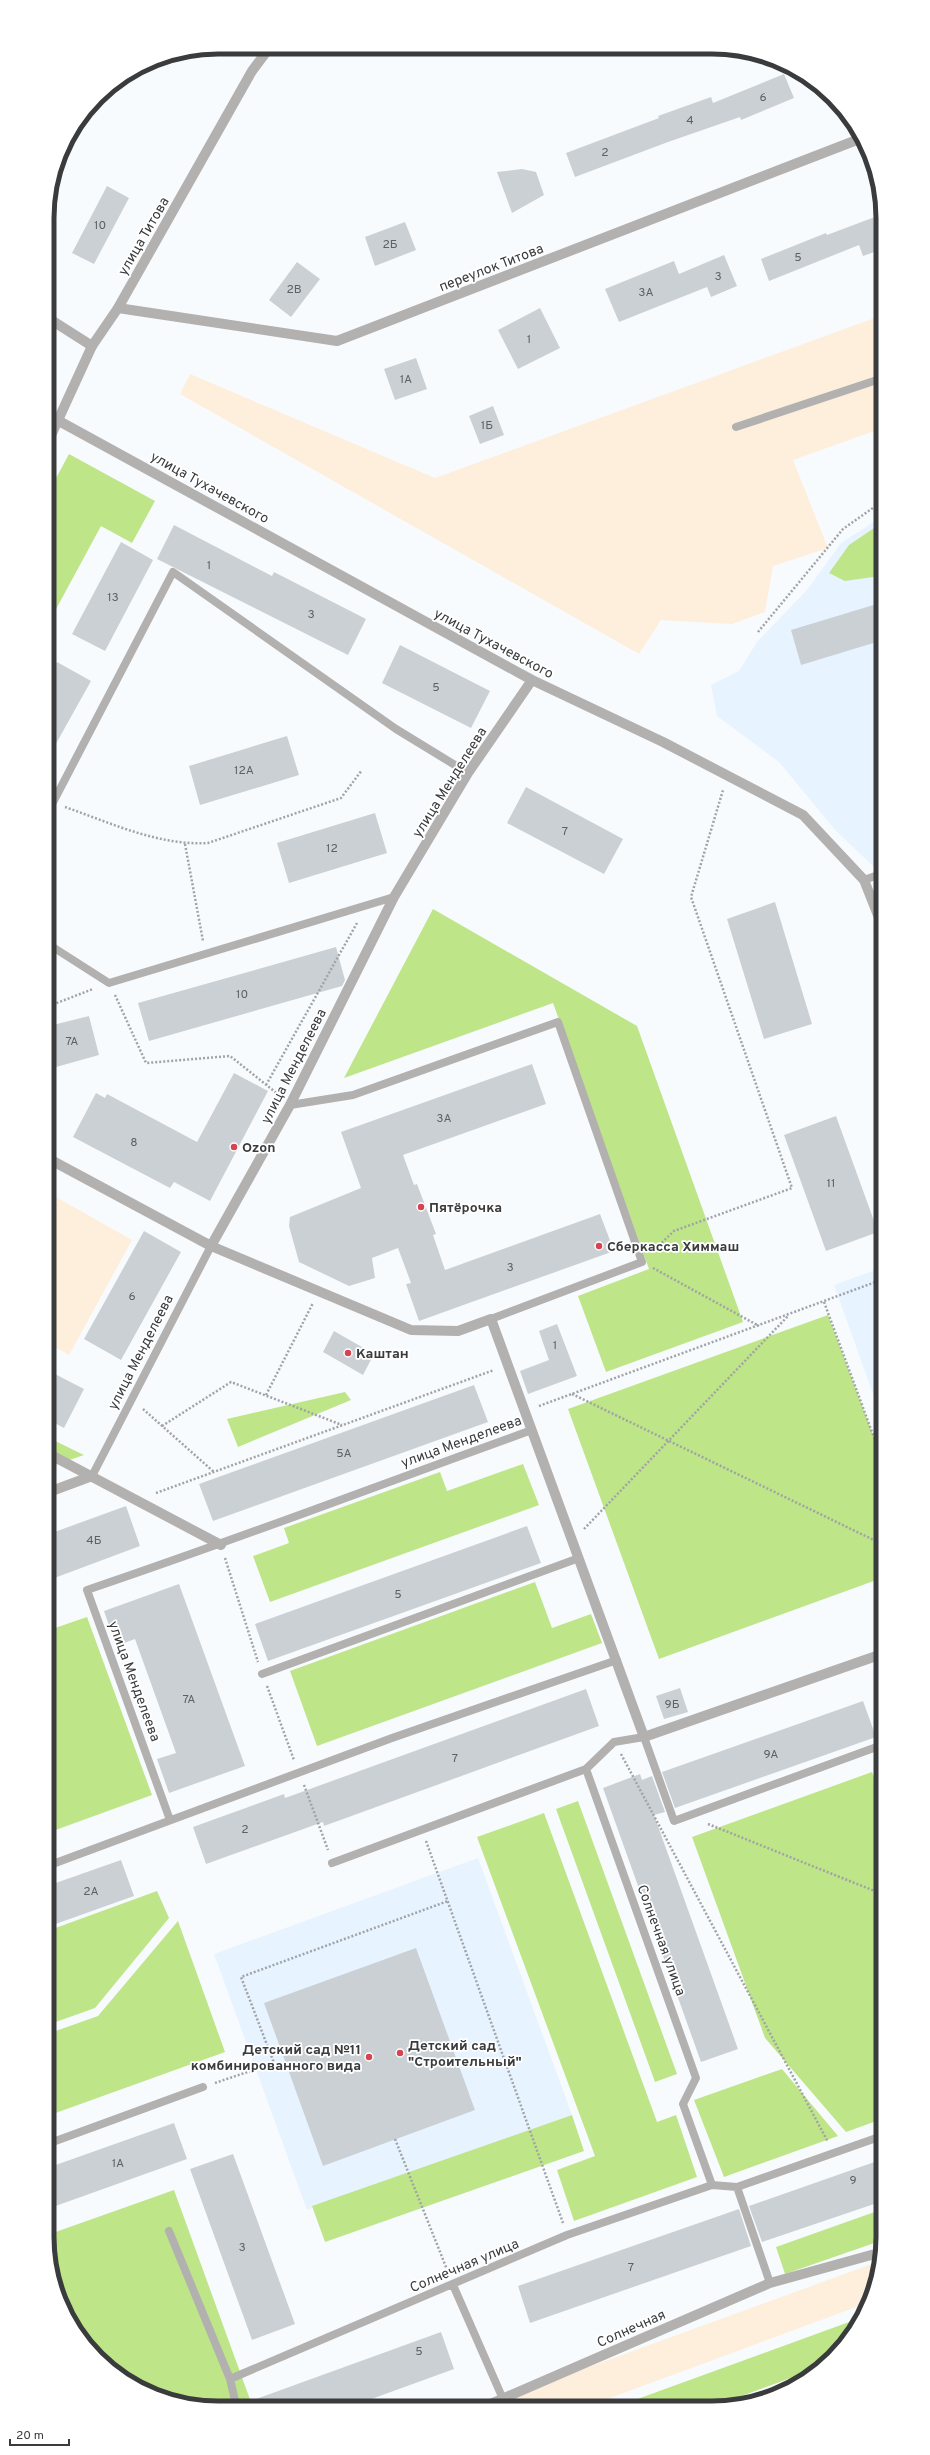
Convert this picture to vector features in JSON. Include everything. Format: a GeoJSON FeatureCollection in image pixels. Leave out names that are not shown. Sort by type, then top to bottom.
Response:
{"type":"FeatureCollection","features":[{"type":"Feature","properties":{"kind":"street","name":"улица Титова"},"geometry":{"type":"LineString","coordinates":[[54,432],[60,421],[92,346],[118,308],[252,71],[265,54]]}},
{"type":"Feature","properties":{"kind":"street","name":"переулок Титова"},"geometry":{"type":"LineString","coordinates":[[118,308],[337,341],[856,140]]}},
{"type":"Feature","properties":{"kind":"street"},"geometry":{"type":"LineString","coordinates":[[54,322],[92,346]]}},
{"type":"Feature","properties":{"kind":"street","name":"улица Тухачевского"},"geometry":{"type":"LineString","coordinates":[[60,421],[532,680],[663,742],[803,815],[864,880],[876,910]]}},
{"type":"Feature","properties":{"kind":"street","name":"улица Менделеева"},"geometry":{"type":"LineString","coordinates":[[211,1246],[290,1104],[394,897],[468,773],[532,680]]}},
{"type":"Feature","properties":{"kind":"street"},"geometry":{"type":"LineString","coordinates":[[54,1162],[211,1246],[411,1330],[458,1331],[491,1319],[644,1737],[876,1659]]}},
{"type":"Feature","properties":{"kind":"street"},"geometry":{"type":"LineString","coordinates":[[54,1457],[221,1545]]}},
{"type":"Feature","properties":{"kind":"street"},"geometry":{"type":"LineString","coordinates":[[54,1490],[92,1476]]}},
{"type":"Feature","properties":{"kind":"street","name":"Солнечная"},"geometry":{"type":"LineString","coordinates":[[498,2401],[770,2283],[875,2254]]}},
{"type":"Feature","properties":{"kind":"lane"},"geometry":{"type":"LineString","coordinates":[[736,427],[876,380]]}},
{"type":"Feature","properties":{"kind":"lane"},"geometry":{"type":"LineString","coordinates":[[54,801],[173,572],[396,729],[468,773]]}},
{"type":"Feature","properties":{"kind":"lane"},"geometry":{"type":"LineString","coordinates":[[864,880],[876,876]]}},
{"type":"Feature","properties":{"kind":"lane"},"geometry":{"type":"LineString","coordinates":[[54,948],[109,983],[394,897]]}},
{"type":"Feature","properties":{"kind":"lane"},"geometry":{"type":"LineString","coordinates":[[290,1104],[353,1095],[558,1022],[642,1262],[491,1319]]}},
{"type":"Feature","properties":{"kind":"lane","name":"улица Менделеева"},"geometry":{"type":"LineString","coordinates":[[92,1476],[211,1246]]}},
{"type":"Feature","properties":{"kind":"lane","name":"улица Менделеева"},"geometry":{"type":"LineString","coordinates":[[170,1820],[87,1590],[221,1545],[273,1523],[532,1430]]}},
{"type":"Feature","properties":{"kind":"lane"},"geometry":{"type":"LineString","coordinates":[[262,1674],[579,1558]]}},
{"type":"Feature","properties":{"kind":"lane"},"geometry":{"type":"LineString","coordinates":[[54,1864],[170,1820],[300,1774],[392,1738],[617,1660]]}},
{"type":"Feature","properties":{"kind":"lane"},"geometry":{"type":"LineString","coordinates":[[332,1863],[586,1769],[614,1742],[644,1737],[674,1821],[876,1746]]}},
{"type":"Feature","properties":{"kind":"lane","name":"Солнечная улица"},"geometry":{"type":"LineString","coordinates":[[586,1769],[696,2078],[683,2104],[712,2185]]}},
{"type":"Feature","properties":{"kind":"lane"},"geometry":{"type":"LineString","coordinates":[[54,2142],[203,2087]]}},
{"type":"Feature","properties":{"kind":"lane","name":"Солнечная улица"},"geometry":{"type":"LineString","coordinates":[[230,2379],[567,2235],[712,2185],[737,2187],[876,2138]]}},
{"type":"Feature","properties":{"kind":"lane"},"geometry":{"type":"LineString","coordinates":[[737,2187],[770,2283]]}},
{"type":"Feature","properties":{"kind":"lane"},"geometry":{"type":"LineString","coordinates":[[169,2231],[230,2379],[235,2401]]}},
{"type":"Feature","properties":{"kind":"lane"},"geometry":{"type":"LineString","coordinates":[[453,2285],[503,2399]]}},
{"type":"Feature","properties":{"kind":"path"},"geometry":{"type":"LineString","coordinates":[[758,632],[843,529],[876,506]]}},
{"type":"Feature","properties":{"kind":"path"},"geometry":{"type":"LineString","coordinates":[[54,803],[156,838],[185,844],[208,843],[341,798],[362,770]]}},
{"type":"Feature","properties":{"kind":"path"},"geometry":{"type":"LineString","coordinates":[[727,776],[691,897],[792,1188],[674,1231],[642,1262],[760,1326]]}},
{"type":"Feature","properties":{"kind":"path"},"geometry":{"type":"LineString","coordinates":[[185,844],[206,954]]}},
{"type":"Feature","properties":{"kind":"path"},"geometry":{"type":"LineString","coordinates":[[266,1085],[367,905]]}},
{"type":"Feature","properties":{"kind":"path"},"geometry":{"type":"LineString","coordinates":[[54,1004],[109,983],[146,1063],[230,1056],[290,1104]]}},
{"type":"Feature","properties":{"kind":"path"},"geometry":{"type":"LineString","coordinates":[[525,1411],[788,1316],[876,1282]]}},
{"type":"Feature","properties":{"kind":"path"},"geometry":{"type":"LineString","coordinates":[[266,1395],[319,1291]]}},
{"type":"Feature","properties":{"kind":"path"},"geometry":{"type":"LineString","coordinates":[[824,1302],[876,1443]]}},
{"type":"Feature","properties":{"kind":"path"},"geometry":{"type":"LineString","coordinates":[[573,1542],[788,1316]]}},
{"type":"Feature","properties":{"kind":"path"},"geometry":{"type":"LineString","coordinates":[[137,1500],[508,1365]]}},
{"type":"Feature","properties":{"kind":"path"},"geometry":{"type":"LineString","coordinates":[[162,1426],[231,1382],[343,1425]]}},
{"type":"Feature","properties":{"kind":"path"},"geometry":{"type":"LineString","coordinates":[[572,1394],[876,1541]]}},
{"type":"Feature","properties":{"kind":"path"},"geometry":{"type":"LineString","coordinates":[[132,1399],[214,1472]]}},
{"type":"Feature","properties":{"kind":"path"},"geometry":{"type":"LineString","coordinates":[[614,1742],[834,2153]]}},
{"type":"Feature","properties":{"kind":"path"},"geometry":{"type":"LineString","coordinates":[[300,1774],[332,1863]]}},
{"type":"Feature","properties":{"kind":"path"},"geometry":{"type":"LineString","coordinates":[[689,1816],[876,1892]]}},
{"type":"Feature","properties":{"kind":"path"},"geometry":{"type":"LineString","coordinates":[[422,1830],[567,2235]]}},
{"type":"Feature","properties":{"kind":"path"},"geometry":{"type":"LineString","coordinates":[[203,2087],[274,2063],[241,1977],[448,1901]]}},
{"type":"Feature","properties":{"kind":"path"},"geometry":{"type":"LineString","coordinates":[[395,2139],[453,2285]]}},
{"type":"Feature","properties":{"kind":"shaded area"},"geometry":{"type":"Polygon","coordinates":[[[876,317],[876,430],[793,460],[828,548],[773,566],[765,612],[732,624],[661,620],[639,654],[180,394],[190,374],[435,478],[876,317]]]}},
{"type":"Feature","properties":{"kind":"shaded area"},"geometry":{"type":"Polygon","coordinates":[[[876,521],[876,866],[874,867],[836,831],[779,762],[717,716],[711,685],[739,671],[757,642],[807,590],[841,543],[876,521]]]}},
{"type":"Feature","properties":{"kind":"shaded area"},"geometry":{"type":"Polygon","coordinates":[[[54,1196],[132,1240],[69,1355],[54,1347],[54,1196]]]}},
{"type":"Feature","properties":{"kind":"shaded area"},"geometry":{"type":"Polygon","coordinates":[[[876,1270],[876,1402],[834,1285],[876,1270]]]}},
{"type":"Feature","properties":{"kind":"shaded area","name":"Детский сад \"Строительный\""},"geometry":{"type":"Polygon","coordinates":[[[478,1858],[572,2115],[307,2210],[214,1954],[478,1858]]]}},
{"type":"Feature","properties":{"kind":"shaded area"},"geometry":{"type":"Polygon","coordinates":[[[874,2263],[861,2305],[602,2401],[496,2401],[874,2263]]]}},
{"type":"Feature","properties":{"kind":"green space"},"geometry":{"type":"Polygon","coordinates":[[[69,454],[155,501],[132,543],[101,526],[54,613],[54,482],[69,454]]]}},
{"type":"Feature","properties":{"kind":"green space"},"geometry":{"type":"Polygon","coordinates":[[[876,527],[876,577],[845,581],[829,573],[849,545],[876,527]]]}},
{"type":"Feature","properties":{"kind":"green space"},"geometry":{"type":"Polygon","coordinates":[[[433,909],[637,1026],[743,1322],[606,1372],[578,1296],[649,1269],[553,1003],[344,1078],[433,909]]]}},
{"type":"Feature","properties":{"kind":"green space"},"geometry":{"type":"Polygon","coordinates":[[[828,1315],[876,1443],[876,1580],[659,1659],[568,1409],[828,1315]]]}},
{"type":"Feature","properties":{"kind":"green space"},"geometry":{"type":"Polygon","coordinates":[[[345,1392],[351,1400],[238,1447],[227,1419],[345,1392]]]}},
{"type":"Feature","properties":{"kind":"green space"},"geometry":{"type":"Polygon","coordinates":[[[54,1440],[84,1455],[54,1465],[54,1440]]]}},
{"type":"Feature","properties":{"kind":"green space"},"geometry":{"type":"Polygon","coordinates":[[[523,1464],[539,1505],[270,1602],[253,1556],[289,1543],[284,1528],[440,1472],[447,1491],[523,1464]]]}},
{"type":"Feature","properties":{"kind":"green space"},"geometry":{"type":"Polygon","coordinates":[[[535,1582],[552,1628],[591,1614],[602,1643],[317,1746],[290,1671],[535,1582]]]}},
{"type":"Feature","properties":{"kind":"green space"},"geometry":{"type":"Polygon","coordinates":[[[87,1617],[152,1795],[54,1831],[54,1628],[87,1617]]]}},
{"type":"Feature","properties":{"kind":"green space"},"geometry":{"type":"Polygon","coordinates":[[[872,1772],[876,1782],[876,2121],[846,2132],[765,2038],[692,1837],[872,1772]]]}},
{"type":"Feature","properties":{"kind":"green space"},"geometry":{"type":"Polygon","coordinates":[[[578,1801],[677,2074],[655,2082],[556,1809],[578,1801]]]}},
{"type":"Feature","properties":{"kind":"green space"},"geometry":{"type":"Polygon","coordinates":[[[544,1813],[657,2122],[676,2115],[697,2177],[574,2221],[557,2170],[595,2156],[477,1837],[544,1813]]]}},
{"type":"Feature","properties":{"kind":"green space"},"geometry":{"type":"Polygon","coordinates":[[[157,1891],[169,1918],[95,2008],[54,2023],[54,1929],[157,1891]]]}},
{"type":"Feature","properties":{"kind":"green space"},"geometry":{"type":"Polygon","coordinates":[[[178,1921],[225,2052],[54,2114],[54,2032],[98,2016],[178,1921]]]}},
{"type":"Feature","properties":{"kind":"green space"},"geometry":{"type":"Polygon","coordinates":[[[782,2069],[838,2136],[724,2177],[694,2100],[782,2069]]]}},
{"type":"Feature","properties":{"kind":"green space"},"geometry":{"type":"Polygon","coordinates":[[[572,2115],[584,2151],[325,2242],[312,2206],[572,2115]]]}},
{"type":"Feature","properties":{"kind":"green space"},"geometry":{"type":"Polygon","coordinates":[[[174,2190],[251,2401],[208,2401],[186,2398],[146,2384],[118,2367],[102,2353],[88,2337],[71,2309],[57,2269],[54,2233],[174,2190]]]}},
{"type":"Feature","properties":{"kind":"green space"},"geometry":{"type":"Polygon","coordinates":[[[876,2211],[876,2242],[785,2274],[776,2247],[876,2211]]]}},
{"type":"Feature","properties":{"kind":"green space"},"geometry":{"type":"Polygon","coordinates":[[[853,2321],[842,2337],[828,2353],[801,2374],[730,2400],[632,2401],[853,2321]]]}},
{"type":"Feature","properties":{"kind":"building"},"geometry":{"type":"Polygon","coordinates":[[[784,74],[794,98],[741,120],[740,117],[575,177],[566,153],[659,118],[658,116],[711,97],[713,103],[784,74]]]}},
{"type":"Feature","properties":{"kind":"building"},"geometry":{"type":"Polygon","coordinates":[[[522,169],[536,172],[544,195],[512,213],[497,172],[522,169]]]}},
{"type":"Feature","properties":{"kind":"building"},"geometry":{"type":"Polygon","coordinates":[[[107,186],[129,198],[94,264],[72,253],[107,186]]]}},
{"type":"Feature","properties":{"kind":"building"},"geometry":{"type":"Polygon","coordinates":[[[876,217],[876,251],[863,256],[859,245],[769,281],[761,259],[826,233],[827,235],[876,217]]]}},
{"type":"Feature","properties":{"kind":"building"},"geometry":{"type":"Polygon","coordinates":[[[405,222],[416,250],[375,266],[365,237],[405,222]]]}},
{"type":"Feature","properties":{"kind":"building"},"geometry":{"type":"Polygon","coordinates":[[[724,255],[737,286],[711,297],[707,287],[619,322],[605,289],[674,261],[679,274],[724,255]]]}},
{"type":"Feature","properties":{"kind":"building"},"geometry":{"type":"Polygon","coordinates":[[[297,262],[320,279],[291,317],[269,300],[297,262]]]}},
{"type":"Feature","properties":{"kind":"building"},"geometry":{"type":"Polygon","coordinates":[[[540,308],[560,348],[518,369],[498,330],[540,308]]]}},
{"type":"Feature","properties":{"kind":"building"},"geometry":{"type":"Polygon","coordinates":[[[416,358],[427,389],[395,400],[384,369],[416,358]]]}},
{"type":"Feature","properties":{"kind":"building"},"geometry":{"type":"Polygon","coordinates":[[[493,406],[504,435],[480,444],[469,416],[493,406]]]}},
{"type":"Feature","properties":{"kind":"building"},"geometry":{"type":"Polygon","coordinates":[[[174,525],[272,576],[274,572],[366,619],[348,655],[157,559],[174,525]]]}},
{"type":"Feature","properties":{"kind":"building"},"geometry":{"type":"Polygon","coordinates":[[[121,542],[153,560],[105,651],[72,634],[121,542]]]}},
{"type":"Feature","properties":{"kind":"building"},"geometry":{"type":"Polygon","coordinates":[[[876,604],[876,642],[801,665],[791,630],[876,604]]]}},
{"type":"Feature","properties":{"kind":"building"},"geometry":{"type":"Polygon","coordinates":[[[400,645],[490,691],[471,728],[382,683],[400,645]]]}},
{"type":"Feature","properties":{"kind":"building"},"geometry":{"type":"Polygon","coordinates":[[[57,662],[91,681],[54,747],[54,668],[57,662]]]}},
{"type":"Feature","properties":{"kind":"building"},"geometry":{"type":"Polygon","coordinates":[[[287,736],[299,775],[200,805],[189,766],[287,736]]]}},
{"type":"Feature","properties":{"kind":"building"},"geometry":{"type":"Polygon","coordinates":[[[526,787],[623,839],[604,874],[507,823],[526,787]]]}},
{"type":"Feature","properties":{"kind":"building"},"geometry":{"type":"Polygon","coordinates":[[[375,813],[387,853],[289,883],[277,843],[375,813]]]}},
{"type":"Feature","properties":{"kind":"building"},"geometry":{"type":"Polygon","coordinates":[[[775,902],[812,1024],[764,1039],[727,919],[775,902]]]}},
{"type":"Feature","properties":{"kind":"building"},"geometry":{"type":"Polygon","coordinates":[[[336,947],[345,980],[342,986],[149,1041],[138,1003],[336,947]]]}},
{"type":"Feature","properties":{"kind":"building"},"geometry":{"type":"Polygon","coordinates":[[[89,1016],[99,1055],[54,1068],[54,1025],[89,1016]]]}},
{"type":"Feature","properties":{"kind":"building"},"geometry":{"type":"Polygon","coordinates":[[[532,1064],[546,1104],[403,1155],[414,1185],[417,1184],[436,1234],[433,1235],[445,1270],[600,1214],[614,1251],[419,1321],[406,1284],[411,1283],[398,1248],[372,1258],[375,1278],[349,1286],[299,1262],[289,1226],[290,1217],[361,1188],[341,1132],[532,1064]]]}},
{"type":"Feature","properties":{"kind":"building"},"geometry":{"type":"Polygon","coordinates":[[[234,1073],[268,1091],[210,1201],[174,1182],[170,1188],[73,1137],[96,1093],[105,1098],[107,1094],[197,1142],[234,1073]]]}},
{"type":"Feature","properties":{"kind":"building"},"geometry":{"type":"Polygon","coordinates":[[[836,1116],[876,1226],[876,1233],[826,1251],[784,1135],[836,1116]]]}},
{"type":"Feature","properties":{"kind":"building"},"geometry":{"type":"Polygon","coordinates":[[[144,1231],[181,1252],[121,1360],[84,1339],[144,1231]]]}},
{"type":"Feature","properties":{"kind":"building"},"geometry":{"type":"Polygon","coordinates":[[[557,1324],[577,1376],[528,1394],[520,1371],[549,1360],[539,1331],[557,1324]]]}},
{"type":"Feature","properties":{"kind":"building","name":"Каштан"},"geometry":{"type":"Polygon","coordinates":[[[334,1331],[374,1354],[363,1375],[323,1352],[334,1331]]]}},
{"type":"Feature","properties":{"kind":"building"},"geometry":{"type":"Polygon","coordinates":[[[54,1374],[84,1389],[64,1428],[54,1423],[54,1374]]]}},
{"type":"Feature","properties":{"kind":"building"},"geometry":{"type":"Polygon","coordinates":[[[474,1385],[488,1422],[213,1521],[199,1484],[474,1385]]]}},
{"type":"Feature","properties":{"kind":"building"},"geometry":{"type":"Polygon","coordinates":[[[126,1506],[140,1546],[54,1578],[54,1532],[126,1506]]]}},
{"type":"Feature","properties":{"kind":"building"},"geometry":{"type":"Polygon","coordinates":[[[527,1526],[541,1563],[268,1661],[255,1624],[527,1526]]]}},
{"type":"Feature","properties":{"kind":"building"},"geometry":{"type":"Polygon","coordinates":[[[179,1584],[245,1766],[169,1793],[157,1759],[176,1753],[135,1639],[116,1646],[104,1611],[179,1584]]]}},
{"type":"Feature","properties":{"kind":"building"},"geometry":{"type":"Polygon","coordinates":[[[680,1688],[688,1712],[664,1719],[656,1696],[680,1688]]]}},
{"type":"Feature","properties":{"kind":"building"},"geometry":{"type":"Polygon","coordinates":[[[586,1689],[599,1726],[324,1826],[323,1822],[206,1864],[193,1827],[284,1794],[285,1798],[586,1689]]]}},
{"type":"Feature","properties":{"kind":"building"},"geometry":{"type":"Polygon","coordinates":[[[863,1701],[876,1737],[675,1808],[662,1772],[863,1701]]]}},
{"type":"Feature","properties":{"kind":"building"},"geometry":{"type":"Polygon","coordinates":[[[640,1774],[642,1780],[652,1776],[665,1812],[654,1815],[738,2049],[701,2062],[603,1788],[640,1774]]]}},
{"type":"Feature","properties":{"kind":"building"},"geometry":{"type":"Polygon","coordinates":[[[121,1860],[134,1896],[54,1925],[54,1884],[121,1860]]]}},
{"type":"Feature","properties":{"kind":"building","name":"Детский сад №11 комбинированного вида"},"geometry":{"type":"Polygon","coordinates":[[[416,1948],[475,2110],[323,2166],[264,2003],[416,1948]]]}},
{"type":"Feature","properties":{"kind":"building"},"geometry":{"type":"Polygon","coordinates":[[[174,2123],[187,2159],[54,2207],[54,2166],[174,2123]]]}},
{"type":"Feature","properties":{"kind":"building"},"geometry":{"type":"Polygon","coordinates":[[[233,2154],[295,2324],[252,2340],[190,2169],[233,2154]]]}},
{"type":"Feature","properties":{"kind":"building"},"geometry":{"type":"Polygon","coordinates":[[[876,2161],[876,2203],[762,2242],[749,2206],[876,2161]]]}},
{"type":"Feature","properties":{"kind":"building"},"geometry":{"type":"Polygon","coordinates":[[[739,2209],[751,2246],[530,2323],[518,2286],[739,2209]]]}},
{"type":"Feature","properties":{"kind":"building"},"geometry":{"type":"Polygon","coordinates":[[[441,2332],[454,2369],[366,2401],[251,2401],[441,2332]]]}},
{"type":"Feature","properties":{"kind":"place","name":"Ozon"},"geometry":{"type":"Point","coordinates":[234,1147]}},
{"type":"Feature","properties":{"kind":"place","name":"Пятёрочка"},"geometry":{"type":"Point","coordinates":[421,1207]}},
{"type":"Feature","properties":{"kind":"place","name":"Сберкасса Химмаш"},"geometry":{"type":"Point","coordinates":[599,1246]}},
{"type":"Feature","properties":{"kind":"place","name":"Каштан"},"geometry":{"type":"Point","coordinates":[348,1353]}},
{"type":"Feature","properties":{"kind":"place","name":"Детский сад \"Строительный\""},"geometry":{"type":"Point","coordinates":[400,2053]}},
{"type":"Feature","properties":{"kind":"place","name":"Детский сад №11 комбинированного вида"},"geometry":{"type":"Point","coordinates":[369,2057]}}]}
